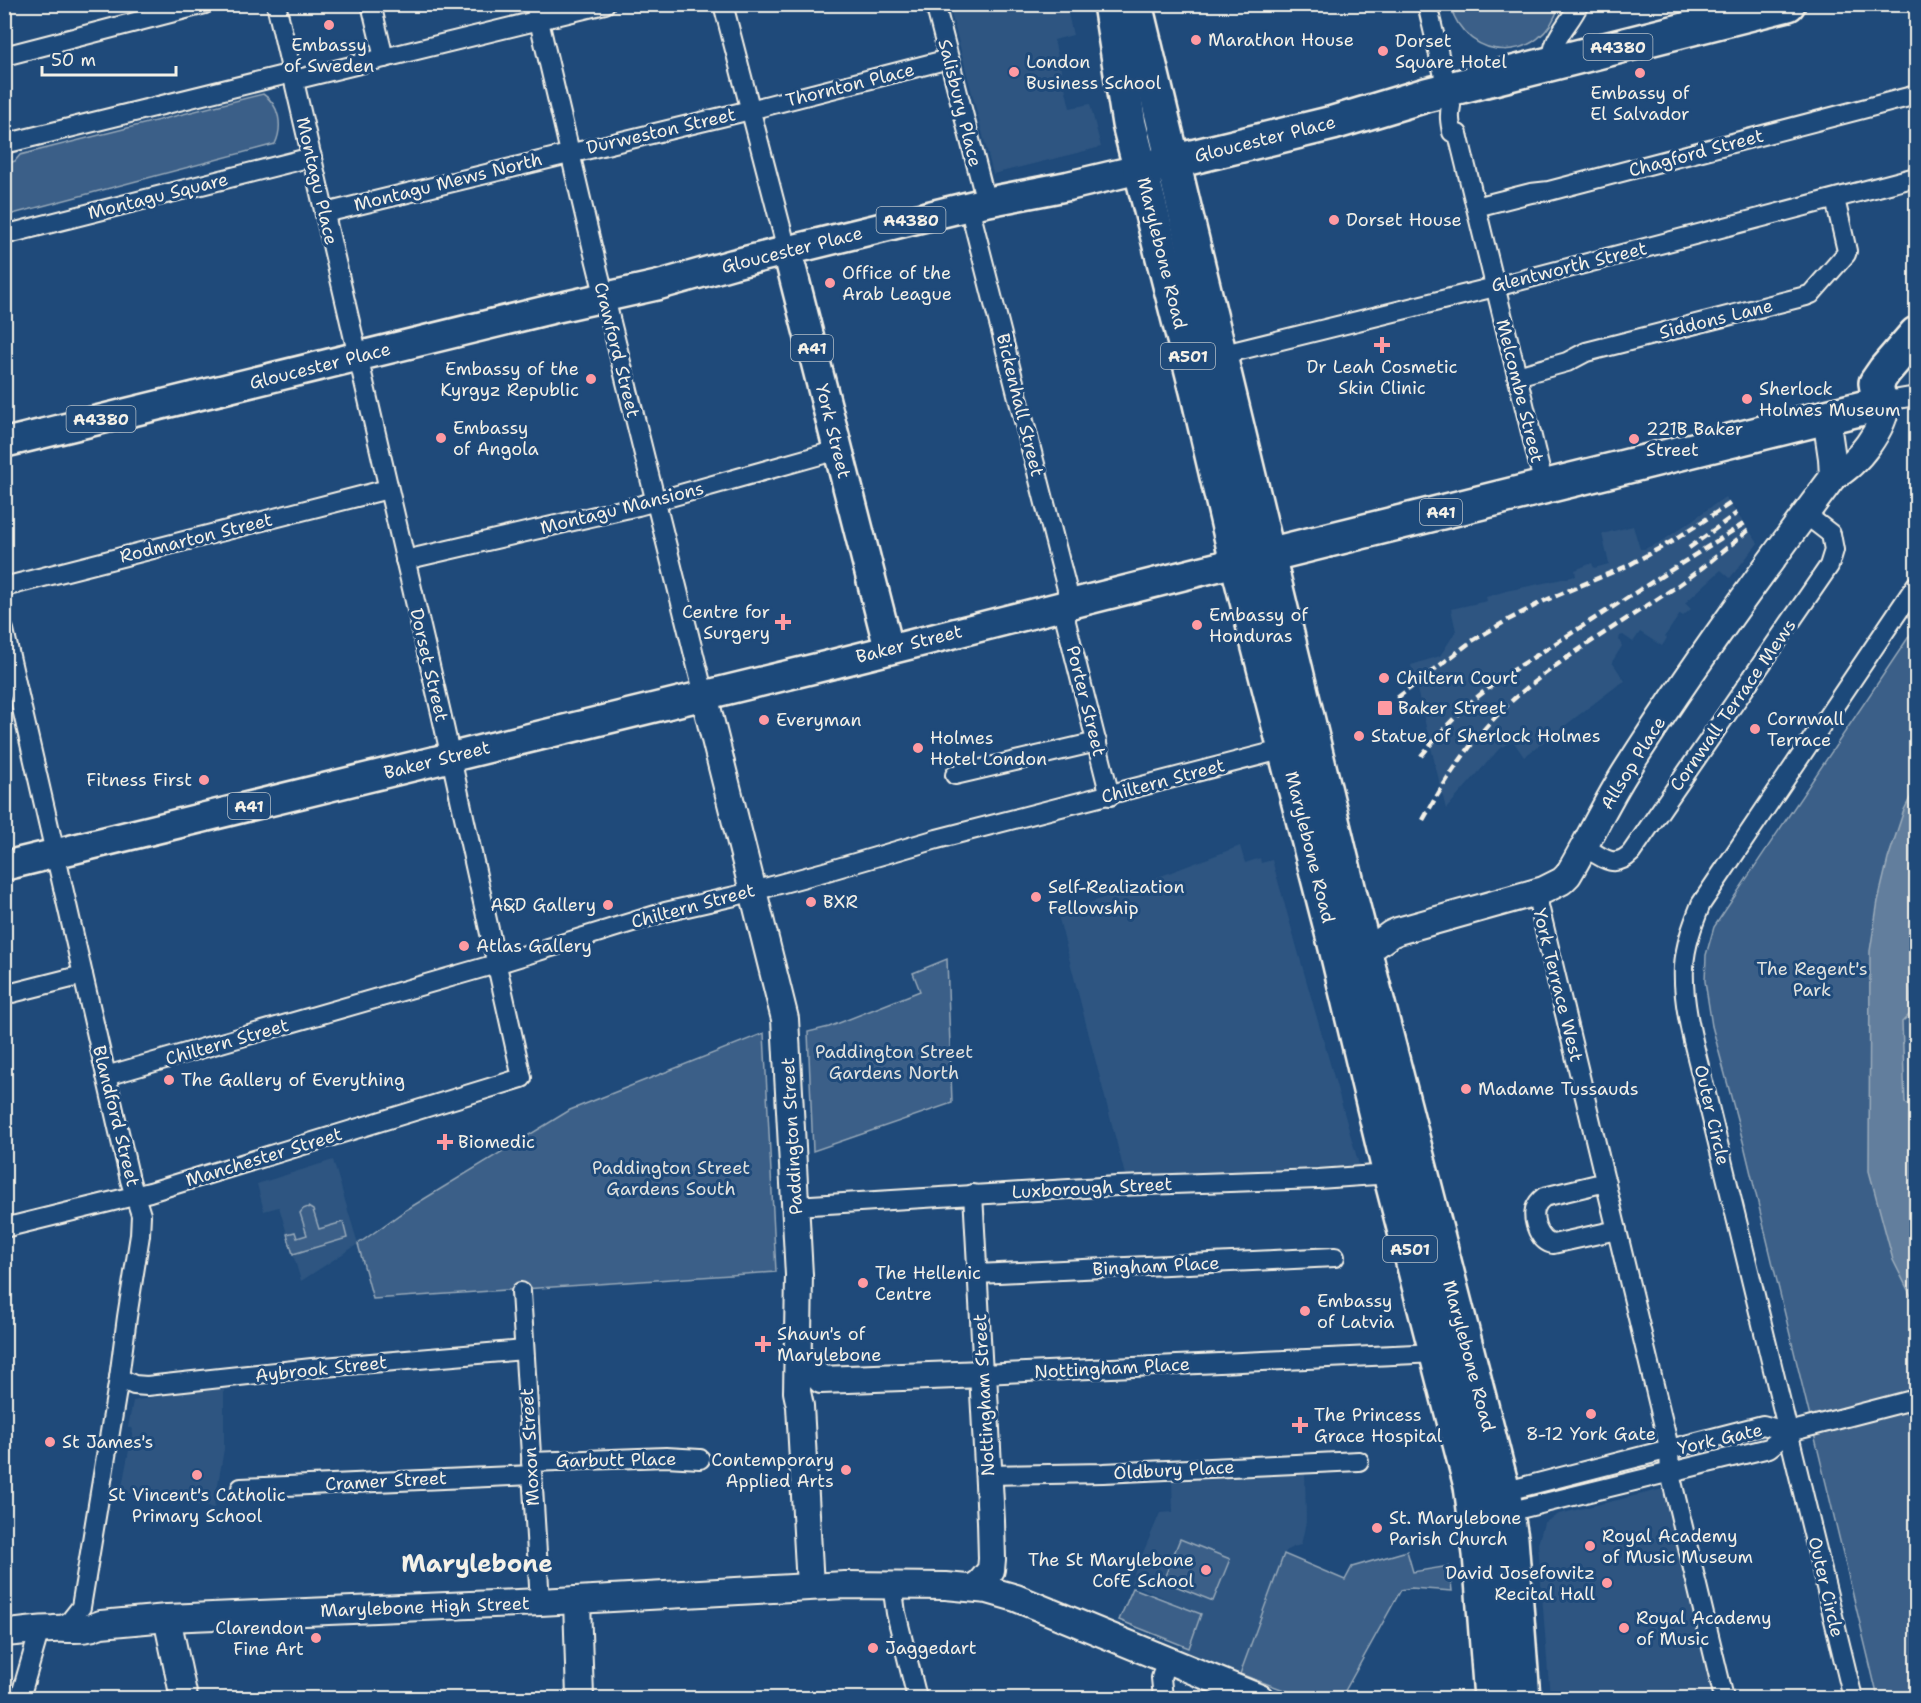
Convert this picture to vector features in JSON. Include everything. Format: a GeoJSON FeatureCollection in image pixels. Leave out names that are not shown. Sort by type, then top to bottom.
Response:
{"type":"FeatureCollection","features":[{"type":"Feature","properties":{"kind":"highway","name":"Marylebone Road"},"geometry":{"type":"LineString","coordinates":[[1094,4],[1112,17],[1124,104],[1197,391],[1253,559],[1365,953],[1506,1501],[1523,1698]]}},
{"type":"Feature","properties":{"kind":"highway","name":"Marylebone Road"},"geometry":{"type":"LineString","coordinates":[[1135,4],[1220,355],[1285,749],[1470,1486],[1483,1588],[1491,1698]]}},
{"type":"Feature","properties":{"kind":"highway","name":"Gloucester Place"},"geometry":{"type":"LineString","coordinates":[[1140,169],[1333,123],[1552,63],[1710,14],[1788,4]]}},
{"type":"Feature","properties":{"kind":"highway"},"geometry":{"type":"LineString","coordinates":[[1894,399],[1876,383],[1917,334]]}},
{"type":"Feature","properties":{"kind":"highway","name":"A41"},"geometry":{"type":"LineString","coordinates":[[1894,399],[1893,396],[1917,369]]}},
{"type":"Feature","properties":{"kind":"highway","name":"Baker Street"},"geometry":{"type":"LineString","coordinates":[[1253,559],[1894,399]]}},
{"type":"Feature","properties":{"kind":"main road","name":"Gloucester Place"},"geometry":{"type":"LineString","coordinates":[[4,443],[659,285],[787,250],[977,204],[1140,169]]}},
{"type":"Feature","properties":{"kind":"main road","name":"York Street"},"geometry":{"type":"LineString","coordinates":[[787,250],[889,649]]}},
{"type":"Feature","properties":{"kind":"main road","name":"Allsop Place"},"geometry":{"type":"LineString","coordinates":[[1365,953],[1391,933],[1549,888],[1565,878],[1628,769],[1678,690],[1742,598],[1833,477],[1851,465],[1873,436],[1894,399]]}},
{"type":"Feature","properties":{"kind":"main road"},"geometry":{"type":"LineString","coordinates":[[1826,417],[1833,458],[1833,477]]}},
{"type":"Feature","properties":{"kind":"main road","name":"Baker Street"},"geometry":{"type":"LineString","coordinates":[[4,866],[1253,559]]}},
{"type":"Feature","properties":{"kind":"main road","name":"Paddington Street"},"geometry":{"type":"LineString","coordinates":[[704,695],[785,1019],[799,1275],[799,1354],[796,1380],[817,1586]]}},
{"type":"Feature","properties":{"kind":"main road"},"geometry":{"type":"LineString","coordinates":[[799,1354],[821,1380],[810,1389],[800,1406]]}},
{"type":"Feature","properties":{"kind":"main road","name":"Nottingham Place"},"geometry":{"type":"LineString","coordinates":[[821,1380],[983,1374]]}},
{"type":"Feature","properties":{"kind":"main road","name":"Nottingham Street"},"geometry":{"type":"LineString","coordinates":[[983,1374],[991,1521],[991,1570]]}},
{"type":"Feature","properties":{"kind":"main road"},"geometry":{"type":"LineString","coordinates":[[972,1588],[980,1583],[991,1570]]}},
{"type":"Feature","properties":{"kind":"main road","name":"Marylebone High Street"},"geometry":{"type":"LineString","coordinates":[[991,1570],[1016,1598]]}},
{"type":"Feature","properties":{"kind":"main road","name":"Marylebone High Street"},"geometry":{"type":"LineString","coordinates":[[26,1628],[73,1630],[89,1629],[101,1624],[167,1618],[540,1602],[817,1586],[892,1584],[972,1588],[998,1592],[1016,1598],[1260,1698]]}},
{"type":"Feature","properties":{"kind":"main road"},"geometry":{"type":"LineString","coordinates":[[576,1600],[579,1698]]}},
{"type":"Feature","properties":{"kind":"main road"},"geometry":{"type":"LineString","coordinates":[[167,1618],[184,1698]]}},
{"type":"Feature","properties":{"kind":"street"},"geometry":{"type":"LineString","coordinates":[[12,54],[205,4]]}},
{"type":"Feature","properties":{"kind":"street","name":"Montagu Place"},"geometry":{"type":"LineString","coordinates":[[276,4],[357,357]]}},
{"type":"Feature","properties":{"kind":"street"},"geometry":{"type":"LineString","coordinates":[[371,4],[384,58]]}},
{"type":"Feature","properties":{"kind":"street"},"geometry":{"type":"LineString","coordinates":[[4,144],[384,58],[537,13],[605,4]]}},
{"type":"Feature","properties":{"kind":"street","name":"York Street"},"geometry":{"type":"LineString","coordinates":[[723,4],[787,250]]}},
{"type":"Feature","properties":{"kind":"street","name":"Salisbury Place"},"geometry":{"type":"LineString","coordinates":[[935,4],[949,59],[977,204]]}},
{"type":"Feature","properties":{"kind":"street"},"geometry":{"type":"LineString","coordinates":[[1427,4],[1447,90]]}},
{"type":"Feature","properties":{"kind":"street"},"geometry":{"type":"LineString","coordinates":[[1552,63],[1552,54],[1558,34],[1578,4]]}},
{"type":"Feature","properties":{"kind":"street","name":"Crawford Street"},"geometry":{"type":"LineString","coordinates":[[537,13],[604,297],[704,695]]}},
{"type":"Feature","properties":{"kind":"street","name":"Thornton Place"},"geometry":{"type":"LineString","coordinates":[[751,110],[949,59]]}},
{"type":"Feature","properties":{"kind":"street","name":"Melcombe Street"},"geometry":{"type":"LineString","coordinates":[[1447,90],[1451,106],[1449,117],[1452,132],[1458,134],[1544,486]]}},
{"type":"Feature","properties":{"kind":"street","name":"Chagford Street"},"geometry":{"type":"LineString","coordinates":[[1476,207],[1549,191],[1917,95]]}},
{"type":"Feature","properties":{"kind":"street","name":"Durweston Street"},"geometry":{"type":"LineString","coordinates":[[570,152],[751,110]]}},
{"type":"Feature","properties":{"kind":"street","name":"Montagu Mews North"},"geometry":{"type":"LineString","coordinates":[[325,213],[570,152]]}},
{"type":"Feature","properties":{"kind":"street","name":"Montagu Square"},"geometry":{"type":"LineString","coordinates":[[4,236],[312,157]]}},
{"type":"Feature","properties":{"kind":"street","name":"Glentworth Street"},"geometry":{"type":"LineString","coordinates":[[1220,355],[1495,287],[1917,177]]}},
{"type":"Feature","properties":{"kind":"street","name":"Siddons Lane"},"geometry":{"type":"LineString","coordinates":[[1517,376],[1567,362],[1586,352],[1811,294],[1846,254],[1835,199]]}},
{"type":"Feature","properties":{"kind":"street","name":"Bickenhall Street"},"geometry":{"type":"LineString","coordinates":[[977,204],[1061,566],[1066,589],[1066,605]]}},
{"type":"Feature","properties":{"kind":"street","name":"Dorset Street"},"geometry":{"type":"LineString","coordinates":[[357,357],[451,757],[522,1078]]}},
{"type":"Feature","properties":{"kind":"street","name":"Montagu Mansions"},"geometry":{"type":"LineString","coordinates":[[405,560],[654,501],[838,450]]}},
{"type":"Feature","properties":{"kind":"street","name":"Rodmarton Street"},"geometry":{"type":"LineString","coordinates":[[4,587],[388,489]]}},
{"type":"Feature","properties":{"kind":"street","name":"Cornwall Terrace Mews"},"geometry":{"type":"LineString","coordinates":[[1584,846],[1613,862],[1623,860],[1631,853],[1829,566],[1834,550],[1831,534],[1805,514]]}},
{"type":"Feature","properties":{"kind":"street","name":"Outer Circle"},"geometry":{"type":"LineString","coordinates":[[1853,1698],[1692,1032],[1686,998],[1684,967],[1686,951],[1701,904],[1917,585]]}},
{"type":"Feature","properties":{"kind":"street","name":"Porter Street"},"geometry":{"type":"LineString","coordinates":[[1066,605],[1066,622],[1110,796]]}},
{"type":"Feature","properties":{"kind":"street","name":"Blandford Street"},"geometry":{"type":"LineString","coordinates":[[4,630],[130,1180],[141,1215],[119,1378],[81,1607]]}},
{"type":"Feature","properties":{"kind":"street"},"geometry":{"type":"LineString","coordinates":[[955,776],[1097,742]]}},
{"type":"Feature","properties":{"kind":"street","name":"Chiltern Street"},"geometry":{"type":"LineString","coordinates":[[106,1076],[496,964],[665,912],[824,873],[937,839],[1285,749]]}},
{"type":"Feature","properties":{"kind":"street","name":"York Terrace West"},"geometry":{"type":"LineString","coordinates":[[1536,892],[1670,1450],[1670,1473],[1724,1698]]}},
{"type":"Feature","properties":{"kind":"street"},"geometry":{"type":"LineString","coordinates":[[4,995],[83,975]]}},
{"type":"Feature","properties":{"kind":"street","name":"Manchester Street"},"geometry":{"type":"LineString","coordinates":[[4,1228],[135,1196],[522,1078]]}},
{"type":"Feature","properties":{"kind":"street","name":"Luxborough Street"},"geometry":{"type":"LineString","coordinates":[[795,1206],[1117,1186],[1318,1179],[1390,1174]]}},
{"type":"Feature","properties":{"kind":"street"},"geometry":{"type":"LineString","coordinates":[[1606,1182],[1544,1197],[1535,1210],[1536,1220],[1541,1237],[1547,1243],[1553,1244],[1617,1230]]}},
{"type":"Feature","properties":{"kind":"street","name":"Nottingham Street"},"geometry":{"type":"LineString","coordinates":[[973,1194],[983,1374]]}},
{"type":"Feature","properties":{"kind":"street","name":"Bingham Place"},"geometry":{"type":"LineString","coordinates":[[977,1274],[1335,1257]]}},
{"type":"Feature","properties":{"kind":"street","name":"Moxon Street"},"geometry":{"type":"LineString","coordinates":[[521,1292],[540,1602]]}},
{"type":"Feature","properties":{"kind":"street","name":"Aybrook Street"},"geometry":{"type":"LineString","coordinates":[[119,1378],[134,1385],[147,1386],[312,1368],[524,1350]]}},
{"type":"Feature","properties":{"kind":"street","name":"Nottingham Place"},"geometry":{"type":"LineString","coordinates":[[983,1374],[1437,1353]]}},
{"type":"Feature","properties":{"kind":"street"},"geometry":{"type":"LineString","coordinates":[[1789,1432],[1917,1399]]}},
{"type":"Feature","properties":{"kind":"street","name":"York Gate"},"geometry":{"type":"LineString","coordinates":[[1506,1501],[1670,1450],[1763,1425],[1789,1432]]}},
{"type":"Feature","properties":{"kind":"street","name":"York Gate"},"geometry":{"type":"LineString","coordinates":[[1506,1501],[1670,1473],[1769,1448],[1789,1432]]}},
{"type":"Feature","properties":{"kind":"street","name":"Garbutt Place"},"geometry":{"type":"LineString","coordinates":[[531,1468],[666,1457],[700,1459]]}},
{"type":"Feature","properties":{"kind":"street","name":"Oldbury Place"},"geometry":{"type":"LineString","coordinates":[[989,1475],[1064,1474],[1359,1461]]}},
{"type":"Feature","properties":{"kind":"street","name":"Cramer Street"},"geometry":{"type":"LineString","coordinates":[[241,1488],[531,1468]]}},
{"type":"Feature","properties":{"kind":"street"},"geometry":{"type":"LineString","coordinates":[[1483,1588],[1485,1507],[1495,1494],[1506,1501]]}},
{"type":"Feature","properties":{"kind":"street"},"geometry":{"type":"LineString","coordinates":[[892,1584],[917,1698]]}},
{"type":"Feature","properties":{"kind":"street"},"geometry":{"type":"LineString","coordinates":[[20,1698],[26,1628],[70,1621],[81,1607],[92,1619],[101,1624]]}},
{"type":"Feature","properties":{"kind":"street"},"geometry":{"type":"LineString","coordinates":[[1163,1698],[1161,1678],[1166,1661]]}},
{"type":"Feature","properties":{"kind":"shaded area","name":"London Business School"},"geometry":{"type":"Polygon","coordinates":[[[949,5],[1066,5],[1073,35],[1054,40],[1070,108],[1090,104],[1101,147],[993,174],[949,5]]]}},
{"type":"Feature","properties":{"kind":"shaded area"},"geometry":{"type":"Polygon","coordinates":[[[1725,497],[1758,543],[1730,578],[1721,570],[1685,603],[1691,609],[1683,616],[1680,614],[1665,636],[1667,638],[1662,646],[1640,632],[1633,642],[1623,635],[1620,636],[1622,646],[1612,662],[1625,681],[1524,757],[1513,741],[1500,748],[1446,809],[1411,665],[1440,656],[1456,631],[1451,609],[1487,601],[1486,597],[1506,591],[1576,576],[1575,570],[1592,563],[1594,568],[1609,564],[1602,534],[1633,526],[1640,549],[1644,549],[1661,542],[1725,497]]]}},
{"type":"Feature","properties":{"kind":"shaded area"},"geometry":{"type":"Polygon","coordinates":[[[1916,786],[1916,928],[1910,1014],[1902,1022],[1905,1103],[1916,1108],[1916,1306],[1893,1260],[1869,1171],[1870,951],[1888,859],[1904,810],[1916,786]]]}},
{"type":"Feature","properties":{"kind":"shaded area"},"geometry":{"type":"Polygon","coordinates":[[[1240,846],[1245,863],[1260,858],[1261,863],[1272,860],[1359,1165],[1126,1179],[1058,915],[1240,846]]]}},
{"type":"Feature","properties":{"kind":"shaded area"},"geometry":{"type":"Polygon","coordinates":[[[333,1160],[358,1244],[301,1281],[279,1207],[264,1211],[257,1184],[333,1160]]]}},
{"type":"Feature","properties":{"kind":"shaded area"},"geometry":{"type":"Polygon","coordinates":[[[224,1389],[224,1449],[214,1508],[121,1492],[133,1429],[128,1427],[133,1401],[169,1394],[224,1389]]]}},
{"type":"Feature","properties":{"kind":"shaded area","name":"The St Marylebone CofE School"},"geometry":{"type":"Polygon","coordinates":[[[1305,1470],[1306,1522],[1301,1545],[1287,1550],[1284,1555],[1240,1674],[1182,1649],[1196,1612],[1130,1583],[1160,1513],[1173,1512],[1172,1481],[1243,1478],[1244,1473],[1305,1470]]]}},
{"type":"Feature","properties":{"kind":"shaded area","name":"Royal Academy of Music"},"geometry":{"type":"Polygon","coordinates":[[[1663,1489],[1671,1498],[1719,1698],[1550,1698],[1538,1544],[1544,1523],[1559,1514],[1663,1489]]]}},
{"type":"Feature","properties":{"kind":"green space"},"geometry":{"type":"Polygon","coordinates":[[[1450,4],[1559,5],[1550,25],[1537,39],[1522,47],[1504,50],[1487,47],[1472,38],[1459,24],[1450,4]]]}},
{"type":"Feature","properties":{"kind":"green space"},"geometry":{"type":"Polygon","coordinates":[[[263,94],[273,104],[278,117],[279,131],[275,144],[5,216],[5,164],[15,161],[20,155],[263,94]]]}},
{"type":"Feature","properties":{"kind":"green space","name":"The Regent's Park"},"geometry":{"type":"Polygon","coordinates":[[[1916,626],[1916,1698],[1878,1698],[1744,1145],[1712,1026],[1705,981],[1706,955],[1714,927],[1916,626]]]}},
{"type":"Feature","properties":{"kind":"green space","name":"Paddington Street Gardens North"},"geometry":{"type":"Polygon","coordinates":[[[947,959],[952,1103],[813,1151],[808,1032],[829,1027],[920,991],[913,973],[947,959]]]}},
{"type":"Feature","properties":{"kind":"green space","name":"Paddington Street Gardens South"},"geometry":{"type":"Polygon","coordinates":[[[764,1033],[776,1272],[373,1299],[358,1244],[406,1210],[570,1110],[764,1033]]]}},
{"type":"Feature","properties":{"kind":"green space"},"geometry":{"type":"Polygon","coordinates":[[[308,1207],[313,1210],[319,1229],[343,1222],[347,1238],[293,1254],[287,1234],[295,1232],[297,1238],[307,1235],[300,1213],[308,1207]]]}},
{"type":"Feature","properties":{"kind":"green space"},"geometry":{"type":"Polygon","coordinates":[[[1180,1539],[1230,1559],[1213,1601],[1163,1581],[1180,1539]]]}},
{"type":"Feature","properties":{"kind":"green space"},"geometry":{"type":"Polygon","coordinates":[[[1407,1551],[1413,1572],[1449,1566],[1452,1591],[1411,1588],[1401,1590],[1341,1698],[1306,1698],[1240,1674],[1284,1554],[1345,1580],[1352,1567],[1407,1551]]]}},
{"type":"Feature","properties":{"kind":"green space"},"geometry":{"type":"Polygon","coordinates":[[[1133,1588],[1201,1614],[1189,1648],[1119,1620],[1133,1588]]]}},
{"type":"Feature","properties":{"kind":"railway"},"geometry":{"type":"LineString","coordinates":[[1397,698],[1472,641],[1506,621],[1544,601],[1627,566],[1671,542],[1731,503]]}},
{"type":"Feature","properties":{"kind":"railway"},"geometry":{"type":"LineString","coordinates":[[1689,548],[1737,513]]}},
{"type":"Feature","properties":{"kind":"railway"},"geometry":{"type":"LineString","coordinates":[[1421,756],[1467,705],[1504,676],[1745,523]]}},
{"type":"Feature","properties":{"kind":"railway"},"geometry":{"type":"LineString","coordinates":[[1423,820],[1464,754],[1516,697],[1574,653],[1686,579],[1749,530]]}},
{"type":"Feature","properties":{"kind":"place","name":"Embassy of Sweden"},"geometry":{"type":"Point","coordinates":[329,25]}},
{"type":"Feature","properties":{"kind":"place","name":"Marathon House"},"geometry":{"type":"Point","coordinates":[1196,40]}},
{"type":"Feature","properties":{"kind":"place","name":"Dorset Square Hotel"},"geometry":{"type":"Point","coordinates":[1383,51]}},
{"type":"Feature","properties":{"kind":"place","name":"London Business School"},"geometry":{"type":"Point","coordinates":[1014,72]}},
{"type":"Feature","properties":{"kind":"place","name":"Embassy of El Salvador"},"geometry":{"type":"Point","coordinates":[1640,73]}},
{"type":"Feature","properties":{"kind":"place","name":"Dorset House"},"geometry":{"type":"Point","coordinates":[1334,220]}},
{"type":"Feature","properties":{"kind":"place","name":"Office of the Arab League"},"geometry":{"type":"Point","coordinates":[830,283]}},
{"type":"Feature","properties":{"kind":"place","name":"Dr Leah Cosmetic Skin Clinic"},"geometry":{"type":"Point","coordinates":[1382,345]}},
{"type":"Feature","properties":{"kind":"place","name":"Embassy of the Kyrgyz Republic"},"geometry":{"type":"Point","coordinates":[591,379]}},
{"type":"Feature","properties":{"kind":"place","name":"Sherlock Holmes Museum"},"geometry":{"type":"Point","coordinates":[1747,399]}},
{"type":"Feature","properties":{"kind":"place","name":"Embassy of Angola"},"geometry":{"type":"Point","coordinates":[441,438]}},
{"type":"Feature","properties":{"kind":"place","name":"221B Baker Street"},"geometry":{"type":"Point","coordinates":[1634,439]}},
{"type":"Feature","properties":{"kind":"place","name":"Centre for Surgery"},"geometry":{"type":"Point","coordinates":[783,622]}},
{"type":"Feature","properties":{"kind":"place","name":"Embassy of Honduras"},"geometry":{"type":"Point","coordinates":[1197,625]}},
{"type":"Feature","properties":{"kind":"place","name":"Chiltern Court"},"geometry":{"type":"Point","coordinates":[1384,678]}},
{"type":"Feature","properties":{"kind":"place","name":"Baker Street"},"geometry":{"type":"Point","coordinates":[1385,708]}},
{"type":"Feature","properties":{"kind":"place","name":"Everyman"},"geometry":{"type":"Point","coordinates":[764,720]}},
{"type":"Feature","properties":{"kind":"place","name":"Cornwall Terrace"},"geometry":{"type":"Point","coordinates":[1755,729]}},
{"type":"Feature","properties":{"kind":"place","name":"Statue of Sherlock Holmes"},"geometry":{"type":"Point","coordinates":[1359,736]}},
{"type":"Feature","properties":{"kind":"place","name":"Holmes Hotel London"},"geometry":{"type":"Point","coordinates":[918,748]}},
{"type":"Feature","properties":{"kind":"place","name":"Fitness First"},"geometry":{"type":"Point","coordinates":[204,780]}},
{"type":"Feature","properties":{"kind":"place","name":"Self-Realization Fellowship"},"geometry":{"type":"Point","coordinates":[1036,897]}},
{"type":"Feature","properties":{"kind":"place","name":"BXR"},"geometry":{"type":"Point","coordinates":[811,902]}},
{"type":"Feature","properties":{"kind":"place","name":"A&D Gallery"},"geometry":{"type":"Point","coordinates":[608,905]}},
{"type":"Feature","properties":{"kind":"place","name":"Atlas Gallery"},"geometry":{"type":"Point","coordinates":[464,946]}},
{"type":"Feature","properties":{"kind":"place","name":"The Gallery of Everything"},"geometry":{"type":"Point","coordinates":[169,1080]}},
{"type":"Feature","properties":{"kind":"place","name":"Madame Tussauds"},"geometry":{"type":"Point","coordinates":[1466,1089]}},
{"type":"Feature","properties":{"kind":"place","name":"Biomedic"},"geometry":{"type":"Point","coordinates":[445,1142]}},
{"type":"Feature","properties":{"kind":"place","name":"The Hellenic Centre"},"geometry":{"type":"Point","coordinates":[863,1283]}},
{"type":"Feature","properties":{"kind":"place","name":"Embassy of Latvia"},"geometry":{"type":"Point","coordinates":[1305,1311]}},
{"type":"Feature","properties":{"kind":"place","name":"Shaun's of Marylebone"},"geometry":{"type":"Point","coordinates":[763,1344]}},
{"type":"Feature","properties":{"kind":"place","name":"8-12 York Gate"},"geometry":{"type":"Point","coordinates":[1591,1414]}},
{"type":"Feature","properties":{"kind":"place","name":"The Princess Grace Hospital"},"geometry":{"type":"Point","coordinates":[1300,1425]}},
{"type":"Feature","properties":{"kind":"place","name":"St James's"},"geometry":{"type":"Point","coordinates":[50,1442]}},
{"type":"Feature","properties":{"kind":"place","name":"Contemporary Applied Arts"},"geometry":{"type":"Point","coordinates":[846,1470]}},
{"type":"Feature","properties":{"kind":"place","name":"St Vincent's Catholic Primary School"},"geometry":{"type":"Point","coordinates":[197,1475]}},
{"type":"Feature","properties":{"kind":"place","name":"St. Marylebone Parish Church"},"geometry":{"type":"Point","coordinates":[1377,1528]}},
{"type":"Feature","properties":{"kind":"place","name":"Royal Academy of Music Museum"},"geometry":{"type":"Point","coordinates":[1590,1546]}},
{"type":"Feature","properties":{"kind":"place","name":"The St Marylebone CofE School"},"geometry":{"type":"Point","coordinates":[1206,1570]}},
{"type":"Feature","properties":{"kind":"place","name":"David Josefowitz Recital Hall"},"geometry":{"type":"Point","coordinates":[1607,1583]}},
{"type":"Feature","properties":{"kind":"place","name":"Royal Academy of Music"},"geometry":{"type":"Point","coordinates":[1624,1628]}},
{"type":"Feature","properties":{"kind":"place","name":"Clarendon Fine Art"},"geometry":{"type":"Point","coordinates":[316,1638]}},
{"type":"Feature","properties":{"kind":"place","name":"Jaggedart"},"geometry":{"type":"Point","coordinates":[873,1648]}},
{"type":"Feature","properties":{"kind":"district","name":"Marylebone"},"geometry":{"type":"Point","coordinates":[477,1564]}}]}
